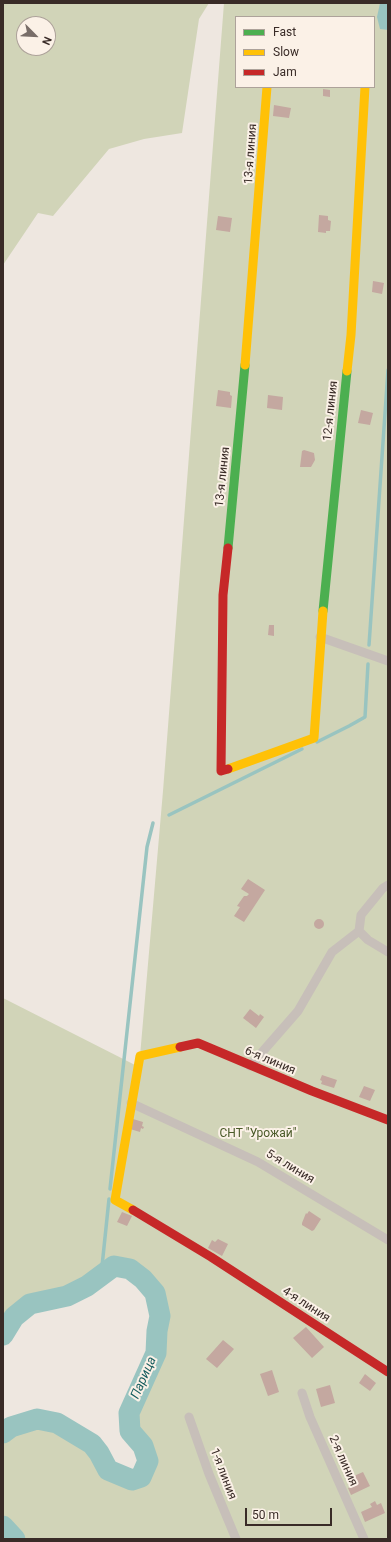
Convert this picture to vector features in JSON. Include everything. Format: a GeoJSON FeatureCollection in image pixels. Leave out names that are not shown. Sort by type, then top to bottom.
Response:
{"type":"FeatureCollection","features":[{"type":"Feature","properties":{"kind":"street","name":"13-я линия"},"geometry":{"type":"LineString","coordinates":[[267,88],[250,317],[223,595],[221,771],[314,738]]}},
{"type":"Feature","properties":{"kind":"street","name":"12-я линия"},"geometry":{"type":"LineString","coordinates":[[314,738],[320,636],[351,335],[365,88]]}},
{"type":"Feature","properties":{"kind":"street"},"geometry":{"type":"LineString","coordinates":[[320,636],[388,661]]}},
{"type":"Feature","properties":{"kind":"street"},"geometry":{"type":"LineString","coordinates":[[250,1066],[298,1011],[332,952],[359,932],[362,915],[383,888],[388,885]]}},
{"type":"Feature","properties":{"kind":"street"},"geometry":{"type":"LineString","coordinates":[[359,932],[368,940],[388,952]]}},
{"type":"Feature","properties":{"kind":"street","name":"6-я линия"},"geometry":{"type":"LineString","coordinates":[[131,1103],[140,1056],[198,1043],[312,1092],[388,1120]]}},
{"type":"Feature","properties":{"kind":"street","name":"5-я линия"},"geometry":{"type":"LineString","coordinates":[[131,1103],[258,1162],[388,1240]]}},
{"type":"Feature","properties":{"kind":"street","name":"4-я линия"},"geometry":{"type":"LineString","coordinates":[[131,1103],[115,1200],[211,1257],[388,1372]]}},
{"type":"Feature","properties":{"kind":"street","name":"2-я линия"},"geometry":{"type":"LineString","coordinates":[[302,1392],[310,1417],[364,1539]]}},
{"type":"Feature","properties":{"kind":"street","name":"1-я линия"},"geometry":{"type":"LineString","coordinates":[[189,1417],[209,1474],[236,1539]]}},
{"type":"Feature","properties":{"kind":"green space"},"geometry":{"type":"Polygon","coordinates":[[[3,3],[209,3],[199,19],[182,133],[144,139],[109,149],[53,216],[38,213],[3,265],[3,3]]]}},
{"type":"Feature","properties":{"kind":"green space","name":"СНТ \"Урожай\""},"geometry":{"type":"Polygon","coordinates":[[[224,3],[388,3],[388,1539],[15,1539],[3,1526],[3,1433],[11,1427],[37,1419],[57,1423],[92,1444],[99,1453],[108,1470],[132,1480],[141,1477],[148,1461],[143,1446],[130,1431],[129,1413],[156,1353],[157,1331],[160,1316],[155,1293],[143,1279],[130,1269],[114,1266],[87,1286],[67,1296],[30,1304],[14,1317],[3,1335],[3,998],[137,1066],[140,1056],[163,791],[224,3]]]}},
{"type":"Feature","properties":{"kind":"water"},"geometry":{"type":"Polygon","coordinates":[[[380,3],[388,3],[388,30],[380,29],[377,17],[380,3]]]}},
{"type":"Feature","properties":{"kind":"building"},"geometry":{"type":"Polygon","coordinates":[[[323,89],[330,90],[330,97],[323,96],[323,89]]]}},
{"type":"Feature","properties":{"kind":"building"},"geometry":{"type":"Polygon","coordinates":[[[274,105],[291,108],[289,118],[273,116],[274,105]]]}},
{"type":"Feature","properties":{"kind":"building"},"geometry":{"type":"Polygon","coordinates":[[[319,215],[328,216],[328,220],[331,221],[330,231],[326,231],[326,233],[318,232],[319,215]]]}},
{"type":"Feature","properties":{"kind":"building"},"geometry":{"type":"Polygon","coordinates":[[[218,216],[232,218],[230,232],[216,230],[218,216]]]}},
{"type":"Feature","properties":{"kind":"building"},"geometry":{"type":"Polygon","coordinates":[[[373,281],[384,283],[382,294],[372,292],[373,281]]]}},
{"type":"Feature","properties":{"kind":"building"},"geometry":{"type":"Polygon","coordinates":[[[218,390],[230,392],[230,395],[232,396],[231,408],[216,406],[218,390]]]}},
{"type":"Feature","properties":{"kind":"building"},"geometry":{"type":"Polygon","coordinates":[[[268,395],[283,397],[282,410],[267,408],[268,395]]]}},
{"type":"Feature","properties":{"kind":"building"},"geometry":{"type":"Polygon","coordinates":[[[361,410],[373,413],[370,425],[358,423],[361,410]]]}},
{"type":"Feature","properties":{"kind":"building"},"geometry":{"type":"Polygon","coordinates":[[[304,450],[314,453],[315,460],[311,467],[300,467],[302,451],[304,450]]]}},
{"type":"Feature","properties":{"kind":"building"},"geometry":{"type":"Polygon","coordinates":[[[269,625],[274,625],[274,636],[268,635],[269,625]]]}},
{"type":"Feature","properties":{"kind":"building"},"geometry":{"type":"Polygon","coordinates":[[[248,879],[265,890],[244,922],[234,916],[240,907],[237,906],[244,896],[249,894],[241,889],[248,879]]]}},
{"type":"Feature","properties":{"kind":"building"},"geometry":{"type":"Polygon","coordinates":[[[317,919],[321,919],[323,920],[323,928],[317,929],[314,926],[314,922],[317,919]]]}},
{"type":"Feature","properties":{"kind":"building"},"geometry":{"type":"Polygon","coordinates":[[[250,1009],[259,1016],[260,1014],[264,1017],[256,1028],[243,1018],[250,1009]]]}},
{"type":"Feature","properties":{"kind":"building"},"geometry":{"type":"Polygon","coordinates":[[[322,1075],[337,1080],[334,1088],[321,1084],[322,1081],[320,1080],[322,1075]]]}},
{"type":"Feature","properties":{"kind":"building"},"geometry":{"type":"Polygon","coordinates":[[[364,1086],[375,1090],[370,1101],[359,1097],[364,1086]]]}},
{"type":"Feature","properties":{"kind":"building"},"geometry":{"type":"Polygon","coordinates":[[[133,1119],[143,1122],[142,1126],[144,1127],[143,1129],[141,1128],[140,1132],[130,1129],[133,1119]]]}},
{"type":"Feature","properties":{"kind":"building"},"geometry":{"type":"Polygon","coordinates":[[[309,1211],[321,1219],[312,1231],[302,1225],[306,1213],[307,1214],[309,1211]]]}},
{"type":"Feature","properties":{"kind":"building"},"geometry":{"type":"Polygon","coordinates":[[[122,1212],[132,1216],[127,1226],[117,1222],[122,1212]]]}},
{"type":"Feature","properties":{"kind":"building"},"geometry":{"type":"Polygon","coordinates":[[[218,1239],[228,1244],[222,1256],[208,1248],[212,1240],[215,1242],[218,1239]]]}},
{"type":"Feature","properties":{"kind":"building"},"geometry":{"type":"Polygon","coordinates":[[[306,1327],[324,1347],[312,1358],[293,1338],[306,1327]]]}},
{"type":"Feature","properties":{"kind":"building"},"geometry":{"type":"Polygon","coordinates":[[[223,1340],[234,1349],[217,1368],[206,1359],[223,1340]]]}},
{"type":"Feature","properties":{"kind":"building"},"geometry":{"type":"Polygon","coordinates":[[[272,1370],[279,1392],[268,1396],[260,1374],[272,1370]]]}},
{"type":"Feature","properties":{"kind":"building"},"geometry":{"type":"Polygon","coordinates":[[[365,1374],[376,1383],[370,1391],[359,1383],[365,1374]]]}},
{"type":"Feature","properties":{"kind":"building"},"geometry":{"type":"Polygon","coordinates":[[[330,1385],[335,1403],[321,1407],[316,1389],[330,1385]]]}},
{"type":"Feature","properties":{"kind":"building"},"geometry":{"type":"Polygon","coordinates":[[[363,1472],[370,1486],[351,1495],[348,1488],[351,1487],[347,1479],[363,1472]]]}},
{"type":"Feature","properties":{"kind":"building"},"geometry":{"type":"Polygon","coordinates":[[[375,1501],[377,1505],[381,1503],[385,1513],[365,1522],[361,1512],[372,1507],[370,1504],[375,1501]]]}},
{"type":"Feature","properties":{"kind":"waterway"},"geometry":{"type":"LineString","coordinates":[[369,645],[388,370]]}},
{"type":"Feature","properties":{"kind":"waterway"},"geometry":{"type":"LineString","coordinates":[[317,742],[365,717],[368,664]]}},
{"type":"Feature","properties":{"kind":"waterway"},"geometry":{"type":"LineString","coordinates":[[169,815],[302,749]]}},
{"type":"Feature","properties":{"kind":"waterway"},"geometry":{"type":"LineString","coordinates":[[110,1189],[147,847],[153,823]]}},
{"type":"Feature","properties":{"kind":"waterway"},"geometry":{"type":"LineString","coordinates":[[101,1276],[109,1199]]}},
{"type":"Feature","properties":{"kind":"waterway","name":"Парица"},"geometry":{"type":"LineString","coordinates":[[3,1335],[14,1317],[30,1304],[67,1296],[87,1286],[114,1266],[130,1269],[143,1279],[155,1293],[160,1316],[157,1331],[156,1353],[129,1413],[130,1431],[143,1446],[148,1461],[141,1477],[132,1480],[108,1470],[99,1453],[92,1444],[57,1423],[37,1419],[11,1427],[3,1433]]}},
{"type":"Feature","properties":{"kind":"waterway","name":"Парица"},"geometry":{"type":"LineString","coordinates":[[3,1526],[15,1539]]}},
{"type":"Feature","properties":{"kind":"traffic: fast"},"geometry":{"type":"LineString","coordinates":[[228,548],[245,365]]}},
{"type":"Feature","properties":{"kind":"traffic: fast"},"geometry":{"type":"LineString","coordinates":[[323,611],[347,371]]}},
{"type":"Feature","properties":{"kind":"traffic: slow"},"geometry":{"type":"LineString","coordinates":[[245,365],[267,88]]}},
{"type":"Feature","properties":{"kind":"traffic: slow"},"geometry":{"type":"LineString","coordinates":[[347,371],[351,335],[365,88]]}},
{"type":"Feature","properties":{"kind":"traffic: slow"},"geometry":{"type":"LineString","coordinates":[[228,769],[314,738],[323,611]]}},
{"type":"Feature","properties":{"kind":"traffic: slow"},"geometry":{"type":"LineString","coordinates":[[133,1210],[115,1200],[140,1056],[180,1047]]}},
{"type":"Feature","properties":{"kind":"traffic: jam"},"geometry":{"type":"LineString","coordinates":[[228,548],[223,595],[221,771],[228,769]]}},
{"type":"Feature","properties":{"kind":"traffic: jam"},"geometry":{"type":"LineString","coordinates":[[180,1047],[198,1043],[312,1091],[388,1120]]}},
{"type":"Feature","properties":{"kind":"traffic: jam"},"geometry":{"type":"LineString","coordinates":[[133,1210],[211,1257],[388,1372]]}}]}
